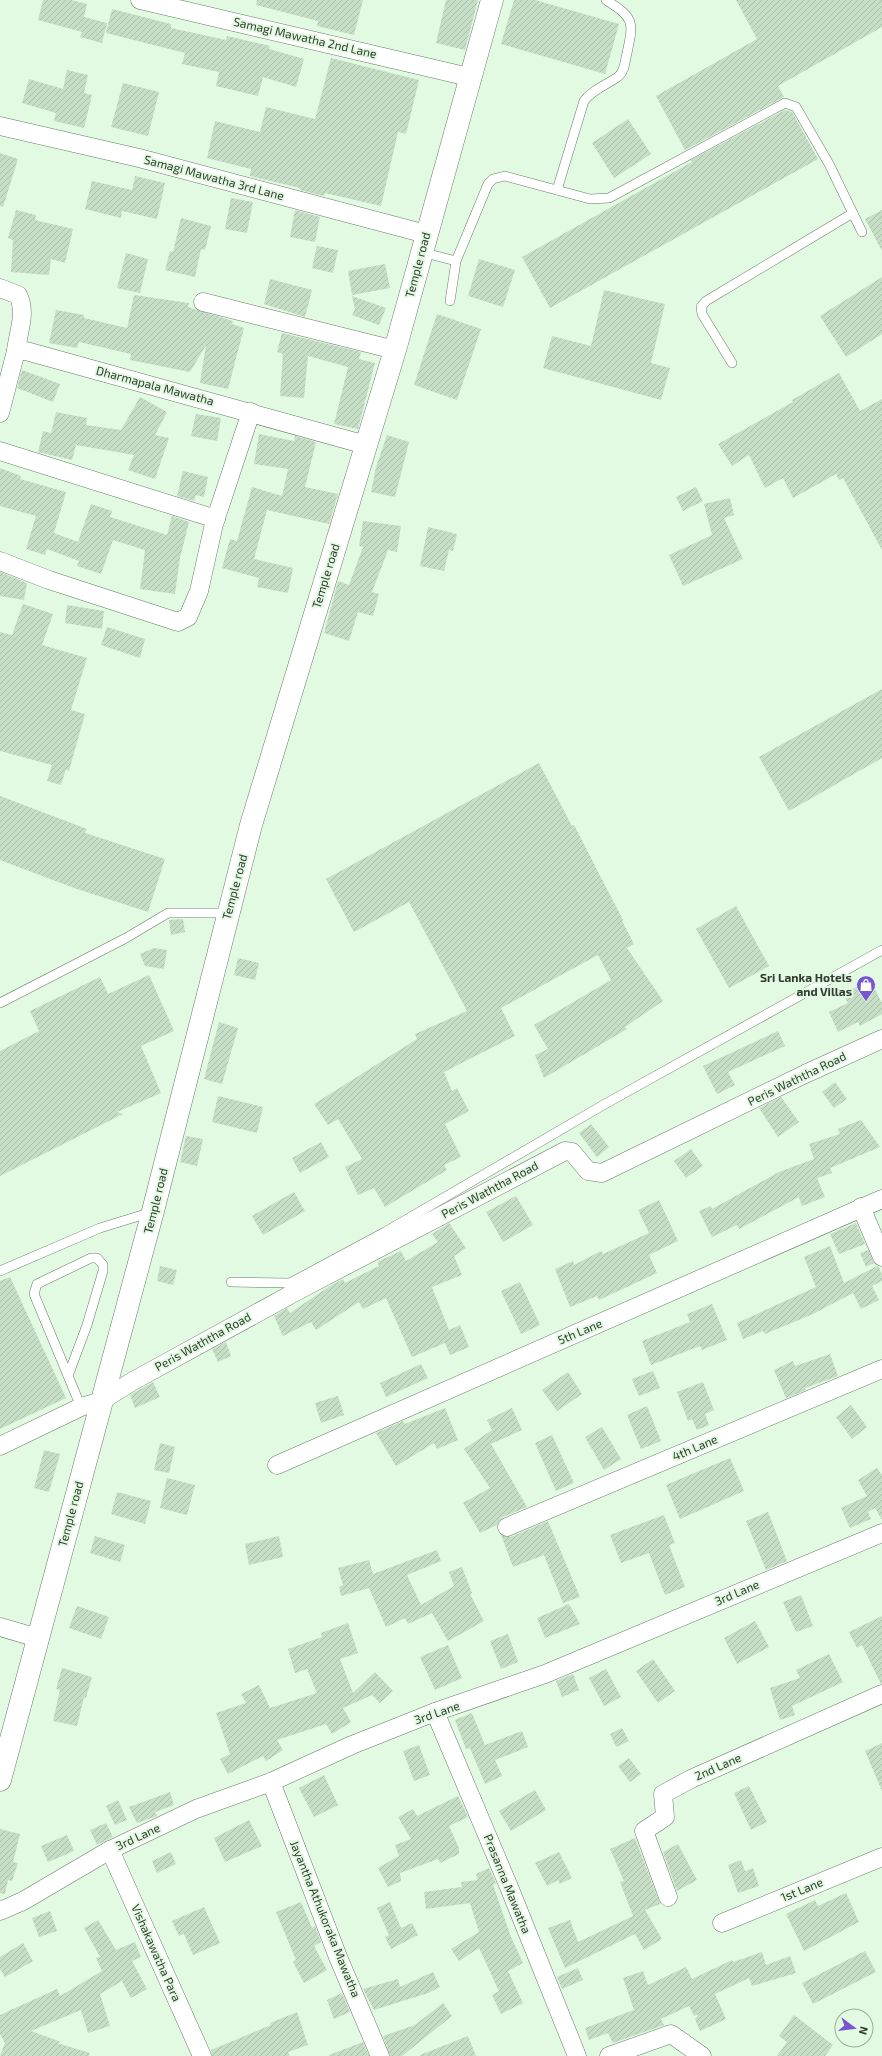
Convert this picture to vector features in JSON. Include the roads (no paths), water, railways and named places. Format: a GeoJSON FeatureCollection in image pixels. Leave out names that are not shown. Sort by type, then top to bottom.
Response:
{"type":"FeatureCollection","features":[{"type":"Feature","properties":{"kind":"street","name":"Samagi Mawatha 2nd Lane"},"geometry":{"type":"LineString","coordinates":[[140,0],[470,77]]}},
{"type":"Feature","properties":{"kind":"street","name":"Temple road"},"geometry":{"type":"LineString","coordinates":[[0,1780],[38,1638],[91,1404],[153,1211],[253,818],[395,350],[492,0]]}},
{"type":"Feature","properties":{"kind":"street","name":"Samagi Mawatha 3rd Lane"},"geometry":{"type":"LineString","coordinates":[[0,126],[139,158],[424,243]]}},
{"type":"Feature","properties":{"kind":"street"},"geometry":{"type":"LineString","coordinates":[[0,288],[18,295],[22,304],[22,316],[16,350],[0,413]]}},
{"type":"Feature","properties":{"kind":"street"},"geometry":{"type":"LineString","coordinates":[[203,302],[395,350]]}},
{"type":"Feature","properties":{"kind":"street","name":"Dharmapala Mawatha"},"geometry":{"type":"LineString","coordinates":[[16,350],[26,351],[252,412],[366,445]]}},
{"type":"Feature","properties":{"kind":"street"},"geometry":{"type":"LineString","coordinates":[[0,561],[48,580],[178,622],[188,617],[199,591],[216,519],[252,412]]}},
{"type":"Feature","properties":{"kind":"street"},"geometry":{"type":"LineString","coordinates":[[0,451],[216,519]]}},
{"type":"Feature","properties":{"kind":"street","name":"Peris Waththa Road"},"geometry":{"type":"LineString","coordinates":[[0,1446],[91,1404],[285,1298],[565,1151],[572,1152],[588,1171],[602,1174],[805,1074],[882,1039]]}},
{"type":"Feature","properties":{"kind":"street","name":"5th Lane"},"geometry":{"type":"LineString","coordinates":[[277,1465],[882,1199]]}},
{"type":"Feature","properties":{"kind":"street"},"geometry":{"type":"LineString","coordinates":[[861,1207],[882,1257]]}},
{"type":"Feature","properties":{"kind":"street","name":"4th Lane"},"geometry":{"type":"LineString","coordinates":[[507,1527],[882,1369]]}},
{"type":"Feature","properties":{"kind":"street","name":"3rd Lane"},"geometry":{"type":"LineString","coordinates":[[0,1912],[23,1901],[110,1850],[196,1809],[271,1782],[352,1745],[435,1712],[545,1674],[882,1533]]}},
{"type":"Feature","properties":{"kind":"street"},"geometry":{"type":"LineString","coordinates":[[0,1627],[38,1638]]}},
{"type":"Feature","properties":{"kind":"street","name":"2nd Lane"},"geometry":{"type":"LineString","coordinates":[[668,1897],[644,1830],[665,1817],[663,1794],[691,1779],[882,1694]]}},
{"type":"Feature","properties":{"kind":"street","name":"Prasanna Mawatha"},"geometry":{"type":"LineString","coordinates":[[435,1712],[509,1887],[577,2056]]}},
{"type":"Feature","properties":{"kind":"street","name":"Jayantha Athukoraka Mawatha"},"geometry":{"type":"LineString","coordinates":[[271,1782],[338,1957],[380,2056]]}},
{"type":"Feature","properties":{"kind":"street","name":"Vishakawatha Para"},"geometry":{"type":"LineString","coordinates":[[110,1850],[202,2056]]}},
{"type":"Feature","properties":{"kind":"street","name":"1st Lane"},"geometry":{"type":"LineString","coordinates":[[722,1923],[882,1857]]}},
{"type":"Feature","properties":{"kind":"street"},"geometry":{"type":"LineString","coordinates":[[609,2056],[671,2034],[702,2056]]}},
{"type":"Feature","properties":{"kind":"lane"},"geometry":{"type":"LineString","coordinates":[[557,190],[584,102],[589,94],[620,75],[623,69],[632,30],[625,13],[606,0]]}},
{"type":"Feature","properties":{"kind":"lane"},"geometry":{"type":"LineString","coordinates":[[450,301],[456,261],[488,184],[493,179],[505,176],[590,198],[609,198],[785,102],[796,107],[829,164],[862,232]]}},
{"type":"Feature","properties":{"kind":"lane"},"geometry":{"type":"LineString","coordinates":[[732,363],[702,314],[702,307],[706,301],[853,214]]}},
{"type":"Feature","properties":{"kind":"lane"},"geometry":{"type":"LineString","coordinates":[[424,243],[456,261]]}},
{"type":"Feature","properties":{"kind":"lane"},"geometry":{"type":"LineString","coordinates":[[0,1003],[126,938],[168,913],[228,913]]}},
{"type":"Feature","properties":{"kind":"lane"},"geometry":{"type":"LineString","coordinates":[[231,1282],[290,1282],[385,1232],[605,1104],[882,950]]}},
{"type":"Feature","properties":{"kind":"lane"},"geometry":{"type":"LineString","coordinates":[[0,1271],[100,1228],[153,1211]]}},
{"type":"Feature","properties":{"kind":"lane"},"geometry":{"type":"LineString","coordinates":[[68,1376],[87,1325],[103,1271],[103,1265],[97,1258],[91,1258],[37,1284],[34,1294],[68,1376],[91,1404]]}},
{"type":"Feature","properties":{"kind":"place","name":"Sri Lanka Hotels and Villas"},"geometry":{"type":"Point","coordinates":[866,1002]}}]}
